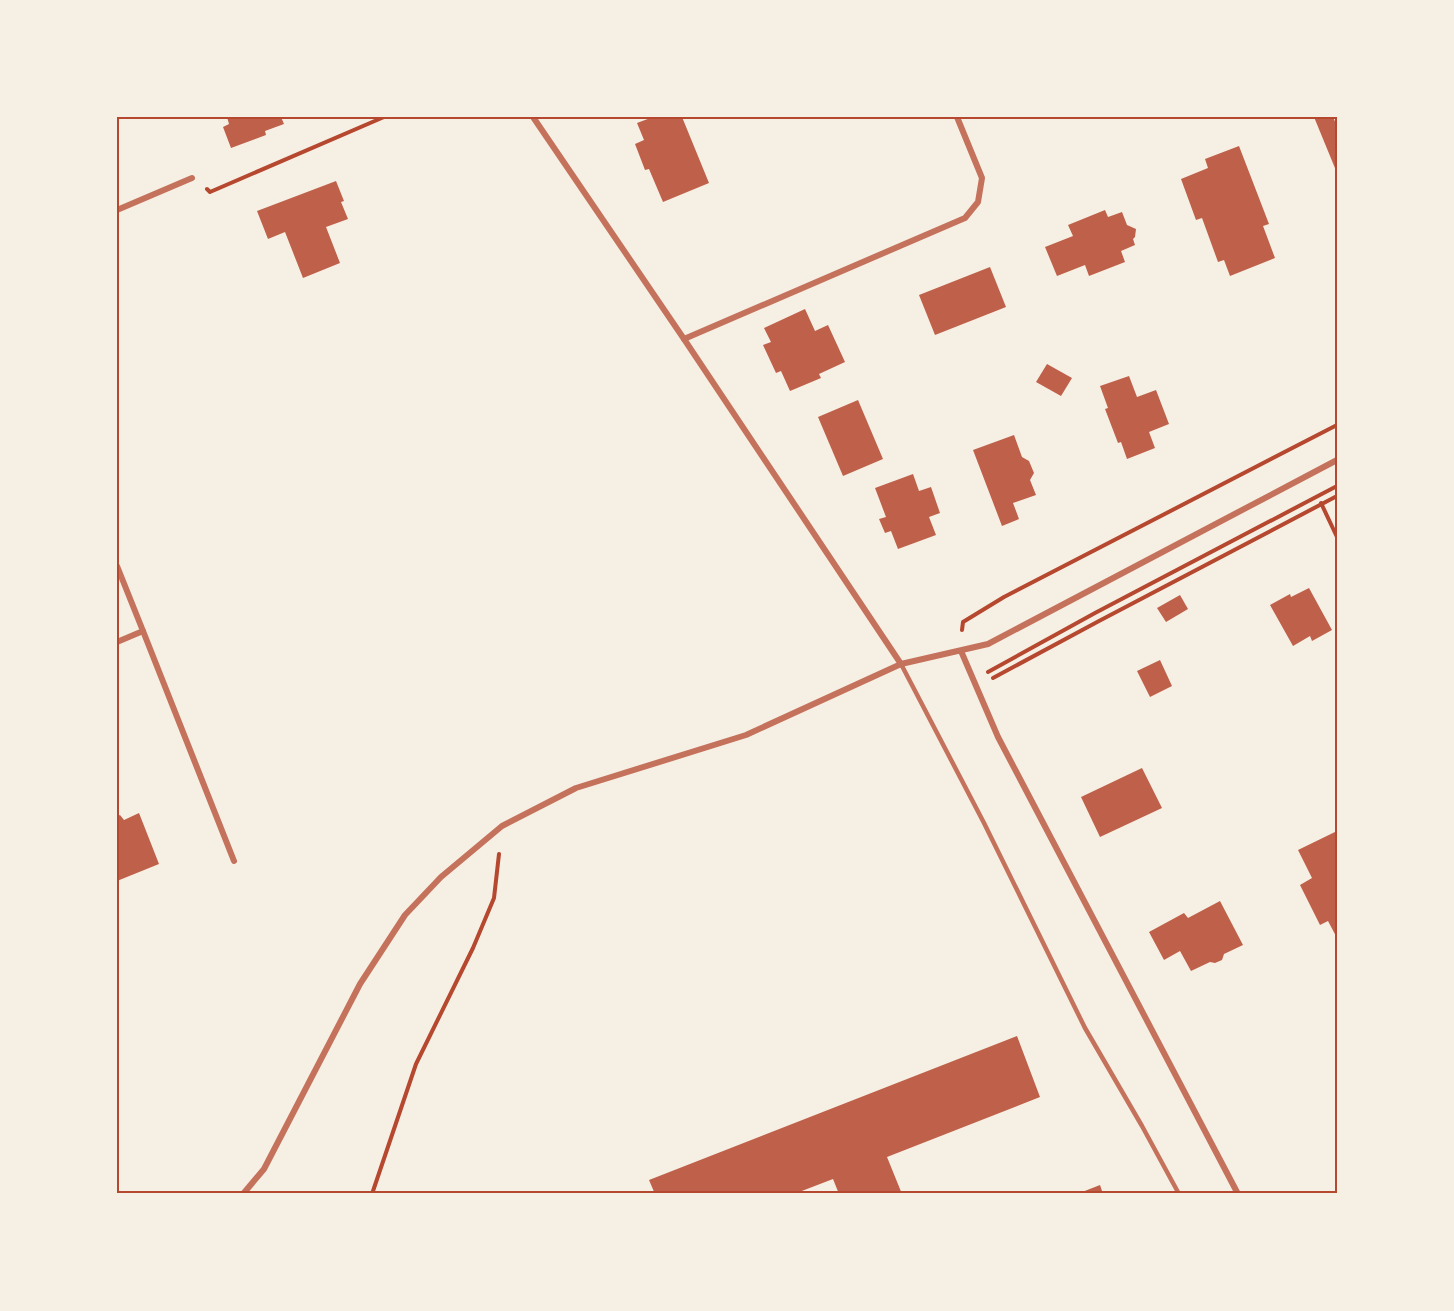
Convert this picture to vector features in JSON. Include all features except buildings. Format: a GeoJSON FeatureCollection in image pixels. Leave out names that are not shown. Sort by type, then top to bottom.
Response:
{"type":"FeatureCollection","features":[{"type":"Feature","properties":{"kind":"street"},"geometry":{"type":"LineString","coordinates":[[533,117],[901,664]]}},
{"type":"Feature","properties":{"kind":"street"},"geometry":{"type":"LineString","coordinates":[[684,339],[965,218],[978,202],[982,177],[957,117]]}},
{"type":"Feature","properties":{"kind":"street"},"geometry":{"type":"LineString","coordinates":[[117,210],[192,178]]}},
{"type":"Feature","properties":{"kind":"street"},"geometry":{"type":"LineString","coordinates":[[243,1194],[264,1169],[360,984],[405,915],[441,877],[502,826],[576,788],[746,735],[901,664],[988,644],[1337,460]]}},
{"type":"Feature","properties":{"kind":"street"},"geometry":{"type":"LineString","coordinates":[[117,566],[234,861]]}},
{"type":"Feature","properties":{"kind":"street"},"geometry":{"type":"LineString","coordinates":[[117,642],[143,631]]}},
{"type":"Feature","properties":{"kind":"street"},"geometry":{"type":"LineString","coordinates":[[961,651],[998,737],[1238,1194]]}},
{"type":"Feature","properties":{"kind":"lane"},"geometry":{"type":"LineString","coordinates":[[901,664],[984,823],[1085,1028],[1179,1194]]}},
{"type":"Feature","properties":{"kind":"path"},"geometry":{"type":"LineString","coordinates":[[192,178],[210,192],[384,117]]}},
{"type":"Feature","properties":{"kind":"path"},"geometry":{"type":"LineString","coordinates":[[961,651],[963,622],[1004,597],[1337,425]]}},
{"type":"Feature","properties":{"kind":"path"},"geometry":{"type":"LineString","coordinates":[[974,680],[1095,613],[1337,486]]}},
{"type":"Feature","properties":{"kind":"path"},"geometry":{"type":"LineString","coordinates":[[976,687],[1337,496]]}},
{"type":"Feature","properties":{"kind":"path"},"geometry":{"type":"LineString","coordinates":[[1321,503],[1337,537]]}},
{"type":"Feature","properties":{"kind":"path"},"geometry":{"type":"LineString","coordinates":[[372,1194],[416,1064],[473,948],[494,898],[502,826]]}}]}
